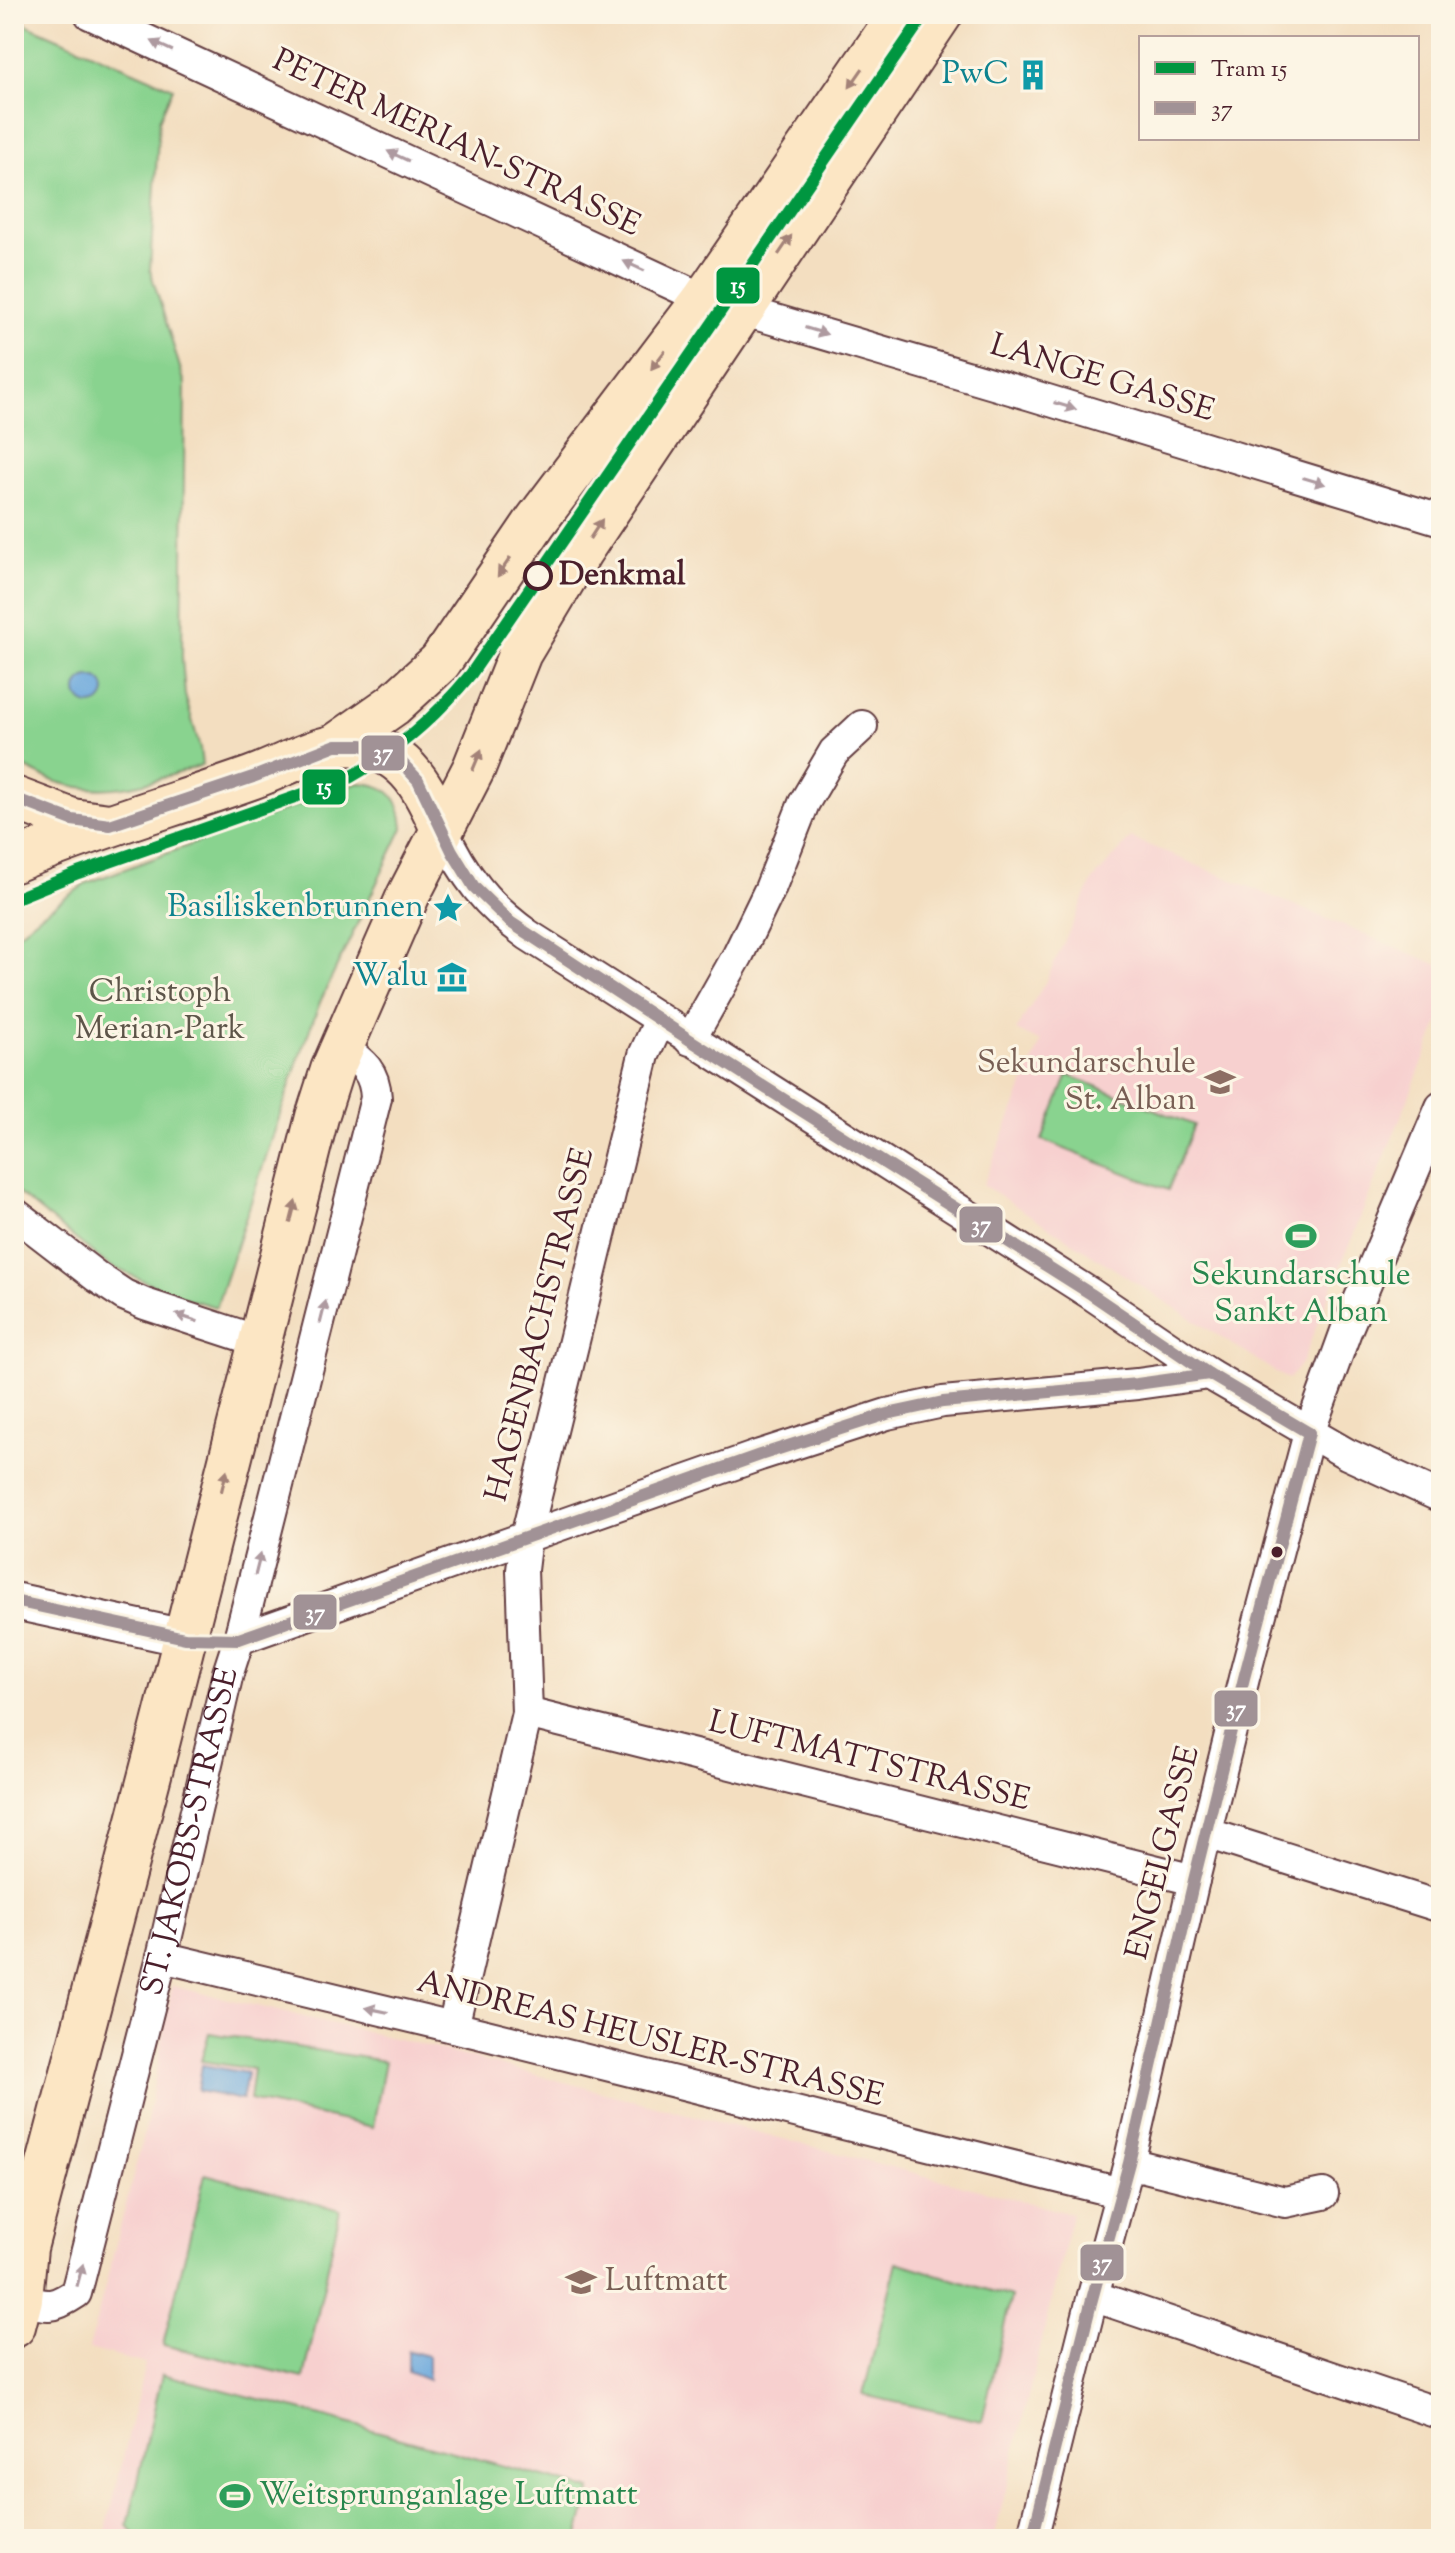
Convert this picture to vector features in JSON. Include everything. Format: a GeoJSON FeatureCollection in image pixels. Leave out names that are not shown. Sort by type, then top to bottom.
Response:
{"type":"FeatureCollection","features":[{"type":"Feature","properties":{"kind":"main road","name":"ST. JAKOBS-STRASSE"},"geometry":{"type":"LineString","coordinates":[[19,2286],[317,1117],[332,1070],[402,911],[474,768],[520,653],[723,304],[900,14]]}},
{"type":"Feature","properties":{"kind":"main road","name":"ST. JAKOBS-STRASSE"},"geometry":{"type":"LineString","coordinates":[[14,861],[336,745],[393,705],[440,662],[536,521],[723,304],[941,14]]}},
{"type":"Feature","properties":{"kind":"main road"},"geometry":{"type":"LineString","coordinates":[[336,745],[362,745],[400,761],[418,780],[442,829]]}},
{"type":"Feature","properties":{"kind":"main road"},"geometry":{"type":"LineString","coordinates":[[14,798],[72,820],[110,825]]}},
{"type":"Feature","properties":{"kind":"street","name":"PETER MERIAN-STRASSE"},"geometry":{"type":"LineString","coordinates":[[90,14],[723,304]]}},
{"type":"Feature","properties":{"kind":"street","name":"LANGE GASSE"},"geometry":{"type":"LineString","coordinates":[[723,304],[1441,520]]}},
{"type":"Feature","properties":{"kind":"street"},"geometry":{"type":"LineString","coordinates":[[690,1040],[770,889],[804,803],[834,752],[862,726]]}},
{"type":"Feature","properties":{"kind":"street"},"geometry":{"type":"LineString","coordinates":[[442,829],[474,887],[494,908],[528,935],[1078,1285],[1209,1374],[1347,1454],[1441,1497]]}},
{"type":"Feature","properties":{"kind":"street","name":"HAGENBACHSTRASSE"},"geometry":{"type":"LineString","coordinates":[[453,2027],[527,1713],[522,1570],[526,1537],[644,1055],[660,1020]]}},
{"type":"Feature","properties":{"kind":"street","name":"ST. JAKOBS-STRASSE"},"geometry":{"type":"LineString","coordinates":[[19,2286],[45,2306],[57,2305],[76,2293],[162,1957],[228,1673],[376,1098],[373,1077],[368,1069],[342,1048]]}},
{"type":"Feature","properties":{"kind":"street","name":"ENGELGASSE"},"geometry":{"type":"LineString","coordinates":[[1032,2539],[1129,2163],[1244,1678],[1309,1433],[1346,1331],[1429,1169],[1441,1107]]}},
{"type":"Feature","properties":{"kind":"street"},"geometry":{"type":"LineString","coordinates":[[14,1213],[124,1295],[261,1342]]}},
{"type":"Feature","properties":{"kind":"street"},"geometry":{"type":"LineString","coordinates":[[239,1639],[760,1455],[887,1414],[943,1402],[1209,1374]]}},
{"type":"Feature","properties":{"kind":"street"},"geometry":{"type":"LineString","coordinates":[[14,1601],[185,1638]]}},
{"type":"Feature","properties":{"kind":"street","name":"LUFTMATTSTRASSE"},"geometry":{"type":"LineString","coordinates":[[527,1713],[1194,1880]]}},
{"type":"Feature","properties":{"kind":"street"},"geometry":{"type":"LineString","coordinates":[[1206,1833],[1441,1907]]}},
{"type":"Feature","properties":{"kind":"street","name":"ANDREAS HEUSLER-STRASSE"},"geometry":{"type":"LineString","coordinates":[[162,1957],[1121,2193]]}},
{"type":"Feature","properties":{"kind":"street"},"geometry":{"type":"LineString","coordinates":[[1129,2163],[1285,2202],[1323,2194]]}},
{"type":"Feature","properties":{"kind":"street"},"geometry":{"type":"LineString","coordinates":[[1093,2296],[1441,2414]]}},
{"type":"Feature","properties":{"kind":"shaded area","name":"Sekundarschule St. Alban"},"geometry":{"type":"Polygon","coordinates":[[[1131,838],[1441,966],[1441,1017],[1302,1362],[1288,1380],[983,1185],[1041,1042],[1016,1030],[1045,983],[1093,880],[1131,838]]]}},
{"type":"Feature","properties":{"kind":"shaded area","name":"Luftmatt"},"geometry":{"type":"Polygon","coordinates":[[[172,1986],[410,2042],[1072,2214],[994,2539],[104,2539],[145,2364],[89,2349],[147,2122],[172,1986]]]}},
{"type":"Feature","properties":{"kind":"green space"},"geometry":{"type":"Polygon","coordinates":[[[14,19],[173,88],[159,120],[150,270],[185,384],[182,657],[185,695],[202,765],[129,786],[74,786],[54,781],[14,762],[14,19]]]}},
{"type":"Feature","properties":{"kind":"green space","name":"Christoph Merian-Park"},"geometry":{"type":"Polygon","coordinates":[[[358,783],[378,786],[391,795],[399,808],[403,828],[321,1000],[216,1307],[178,1296],[108,1265],[14,1190],[14,937],[87,883],[358,783]]]}},
{"type":"Feature","properties":{"kind":"green space"},"geometry":{"type":"Polygon","coordinates":[[[1068,1075],[1194,1125],[1168,1190],[1042,1140],[1068,1075]]]}},
{"type":"Feature","properties":{"kind":"green space"},"geometry":{"type":"Polygon","coordinates":[[[209,2033],[385,2061],[373,2127],[249,2100],[253,2069],[201,2061],[209,2033]]]}},
{"type":"Feature","properties":{"kind":"green space"},"geometry":{"type":"Polygon","coordinates":[[[205,2174],[340,2210],[304,2378],[163,2345],[205,2174]]]}},
{"type":"Feature","properties":{"kind":"green space"},"geometry":{"type":"Polygon","coordinates":[[[897,2262],[1011,2297],[982,2421],[863,2395],[897,2262]]]}},
{"type":"Feature","properties":{"kind":"green space"},"geometry":{"type":"Polygon","coordinates":[[[162,2374],[591,2490],[578,2539],[138,2539],[128,2525],[162,2374]]]}},
{"type":"Feature","properties":{"kind":"water"},"geometry":{"type":"Polygon","coordinates":[[[91,677],[101,681],[105,691],[101,701],[91,705],[81,701],[77,691],[81,681],[91,677]]]}},
{"type":"Feature","properties":{"kind":"water"},"geometry":{"type":"Polygon","coordinates":[[[202,2065],[247,2073],[242,2100],[198,2091],[202,2065]]]}},
{"type":"Feature","properties":{"kind":"water"},"geometry":{"type":"Polygon","coordinates":[[[408,2351],[428,2356],[428,2380],[408,2372],[408,2351]]]}},
{"type":"Feature","properties":{"kind":"tram line","name":"15"},"geometry":{"type":"LineString","coordinates":[[14,899],[78,873],[349,778],[399,745],[430,719],[471,674],[925,14]]}},
{"type":"Feature","properties":{"kind":"transit line","name":"37"},"geometry":{"type":"LineString","coordinates":[[14,798],[72,820],[110,825],[253,777],[336,745],[362,745],[389,755],[400,761],[418,780],[452,851],[474,887],[510,922],[1091,1294],[1209,1374],[1309,1433]]}},
{"type":"Feature","properties":{"kind":"transit line","name":"37"},"geometry":{"type":"LineString","coordinates":[[14,1601],[185,1638],[239,1639],[760,1455],[887,1414],[943,1402],[1137,1384],[1209,1374]]}},
{"type":"Feature","properties":{"kind":"transit line","name":"37"},"geometry":{"type":"LineString","coordinates":[[1032,2539],[1129,2163],[1244,1678],[1309,1433]]}},
{"type":"Feature","properties":{"kind":"place","name":"PwC"},"geometry":{"type":"Point","coordinates":[1033,75]}},
{"type":"Feature","properties":{"kind":"place","name":"Denkmal"},"geometry":{"type":"Point","coordinates":[538,576]}},
{"type":"Feature","properties":{"kind":"place","name":"Basiliskenbrunnen"},"geometry":{"type":"Point","coordinates":[448,908]}},
{"type":"Feature","properties":{"kind":"place","name":"Walu"},"geometry":{"type":"Point","coordinates":[452,977]}},
{"type":"Feature","properties":{"kind":"place","name":"Sekundarschule St. Alban"},"geometry":{"type":"Point","coordinates":[1220,1082]}},
{"type":"Feature","properties":{"kind":"place","name":"Sekundarschule Sankt Alban"},"geometry":{"type":"Point","coordinates":[1301,1236]}},
{"type":"Feature","properties":{"kind":"place","name":"Luftmatt"},"geometry":{"type":"Point","coordinates":[581,2282]}},
{"type":"Feature","properties":{"kind":"place","name":"Weitsprunganlage Luftmatt"},"geometry":{"type":"Point","coordinates":[235,2496]}}]}
